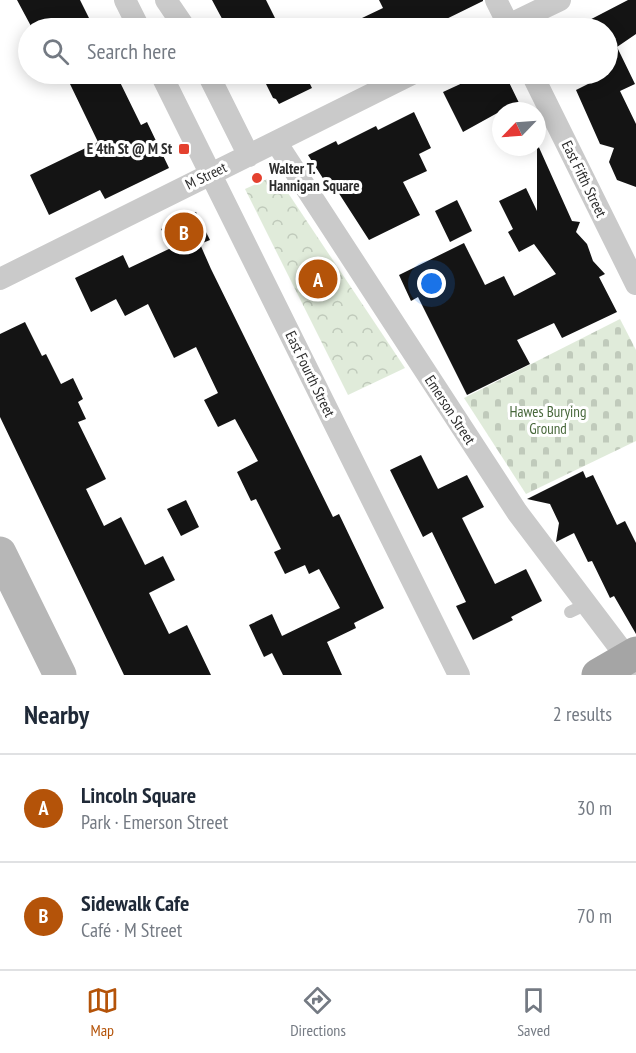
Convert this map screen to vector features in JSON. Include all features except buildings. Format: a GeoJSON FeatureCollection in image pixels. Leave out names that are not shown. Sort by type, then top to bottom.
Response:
{"type":"FeatureCollection","features":[{"type":"Feature","properties":{"kind":"main road"},"geometry":{"type":"LineString","coordinates":[[0,552],[60,675]]}},
{"type":"Feature","properties":{"kind":"main road"},"geometry":{"type":"LineString","coordinates":[[598,675],[633,660]]}},
{"type":"Feature","properties":{"kind":"street"},"geometry":{"type":"LineString","coordinates":[[125,0],[134,18]]}},
{"type":"Feature","properties":{"kind":"street"},"geometry":{"type":"LineString","coordinates":[[166,0],[178,18]]}},
{"type":"Feature","properties":{"kind":"street"},"geometry":{"type":"LineString","coordinates":[[495,0],[503,18]]}},
{"type":"Feature","properties":{"kind":"street"},"geometry":{"type":"LineString","coordinates":[[526,18],[560,0]]}},
{"type":"Feature","properties":{"kind":"street","name":"East Fourth Street"},"geometry":{"type":"LineString","coordinates":[[166,84],[459,675]]}},
{"type":"Feature","properties":{"kind":"street"},"geometry":{"type":"LineString","coordinates":[[212,84],[249,156]]}},
{"type":"Feature","properties":{"kind":"street","name":"M Street"},"geometry":{"type":"LineString","coordinates":[[0,279],[392,84]]}},
{"type":"Feature","properties":{"kind":"street","name":"East Fifth Street"},"geometry":{"type":"LineString","coordinates":[[537,84],[636,284]]}},
{"type":"Feature","properties":{"kind":"street","name":"Emerson Street"},"geometry":{"type":"LineString","coordinates":[[276,142],[578,608],[633,660]]}},
{"type":"Feature","properties":{"kind":"green space"},"geometry":{"type":"Polygon","coordinates":[[[276,175],[405,368],[348,395],[245,189],[276,175]]]}},
{"type":"Feature","properties":{"kind":"green space","name":"Hawes Burying Ground"},"geometry":{"type":"Polygon","coordinates":[[[620,319],[636,350],[636,441],[526,494],[464,398],[620,319]]]}},
{"type":"Feature","properties":{"kind":"place","name":"E 4th St @ M St"},"geometry":{"type":"Point","coordinates":[184,149]}},
{"type":"Feature","properties":{"kind":"place","name":"Walter T. Hannigan Square"},"geometry":{"type":"Point","coordinates":[257,178]}},
{"type":"Feature","properties":{"kind":"place","name":"Sidewalk Cafe"},"geometry":{"type":"Point","coordinates":[184,232]}},
{"type":"Feature","properties":{"kind":"place","name":"Lincoln Square"},"geometry":{"type":"Point","coordinates":[318,279]}}]}
